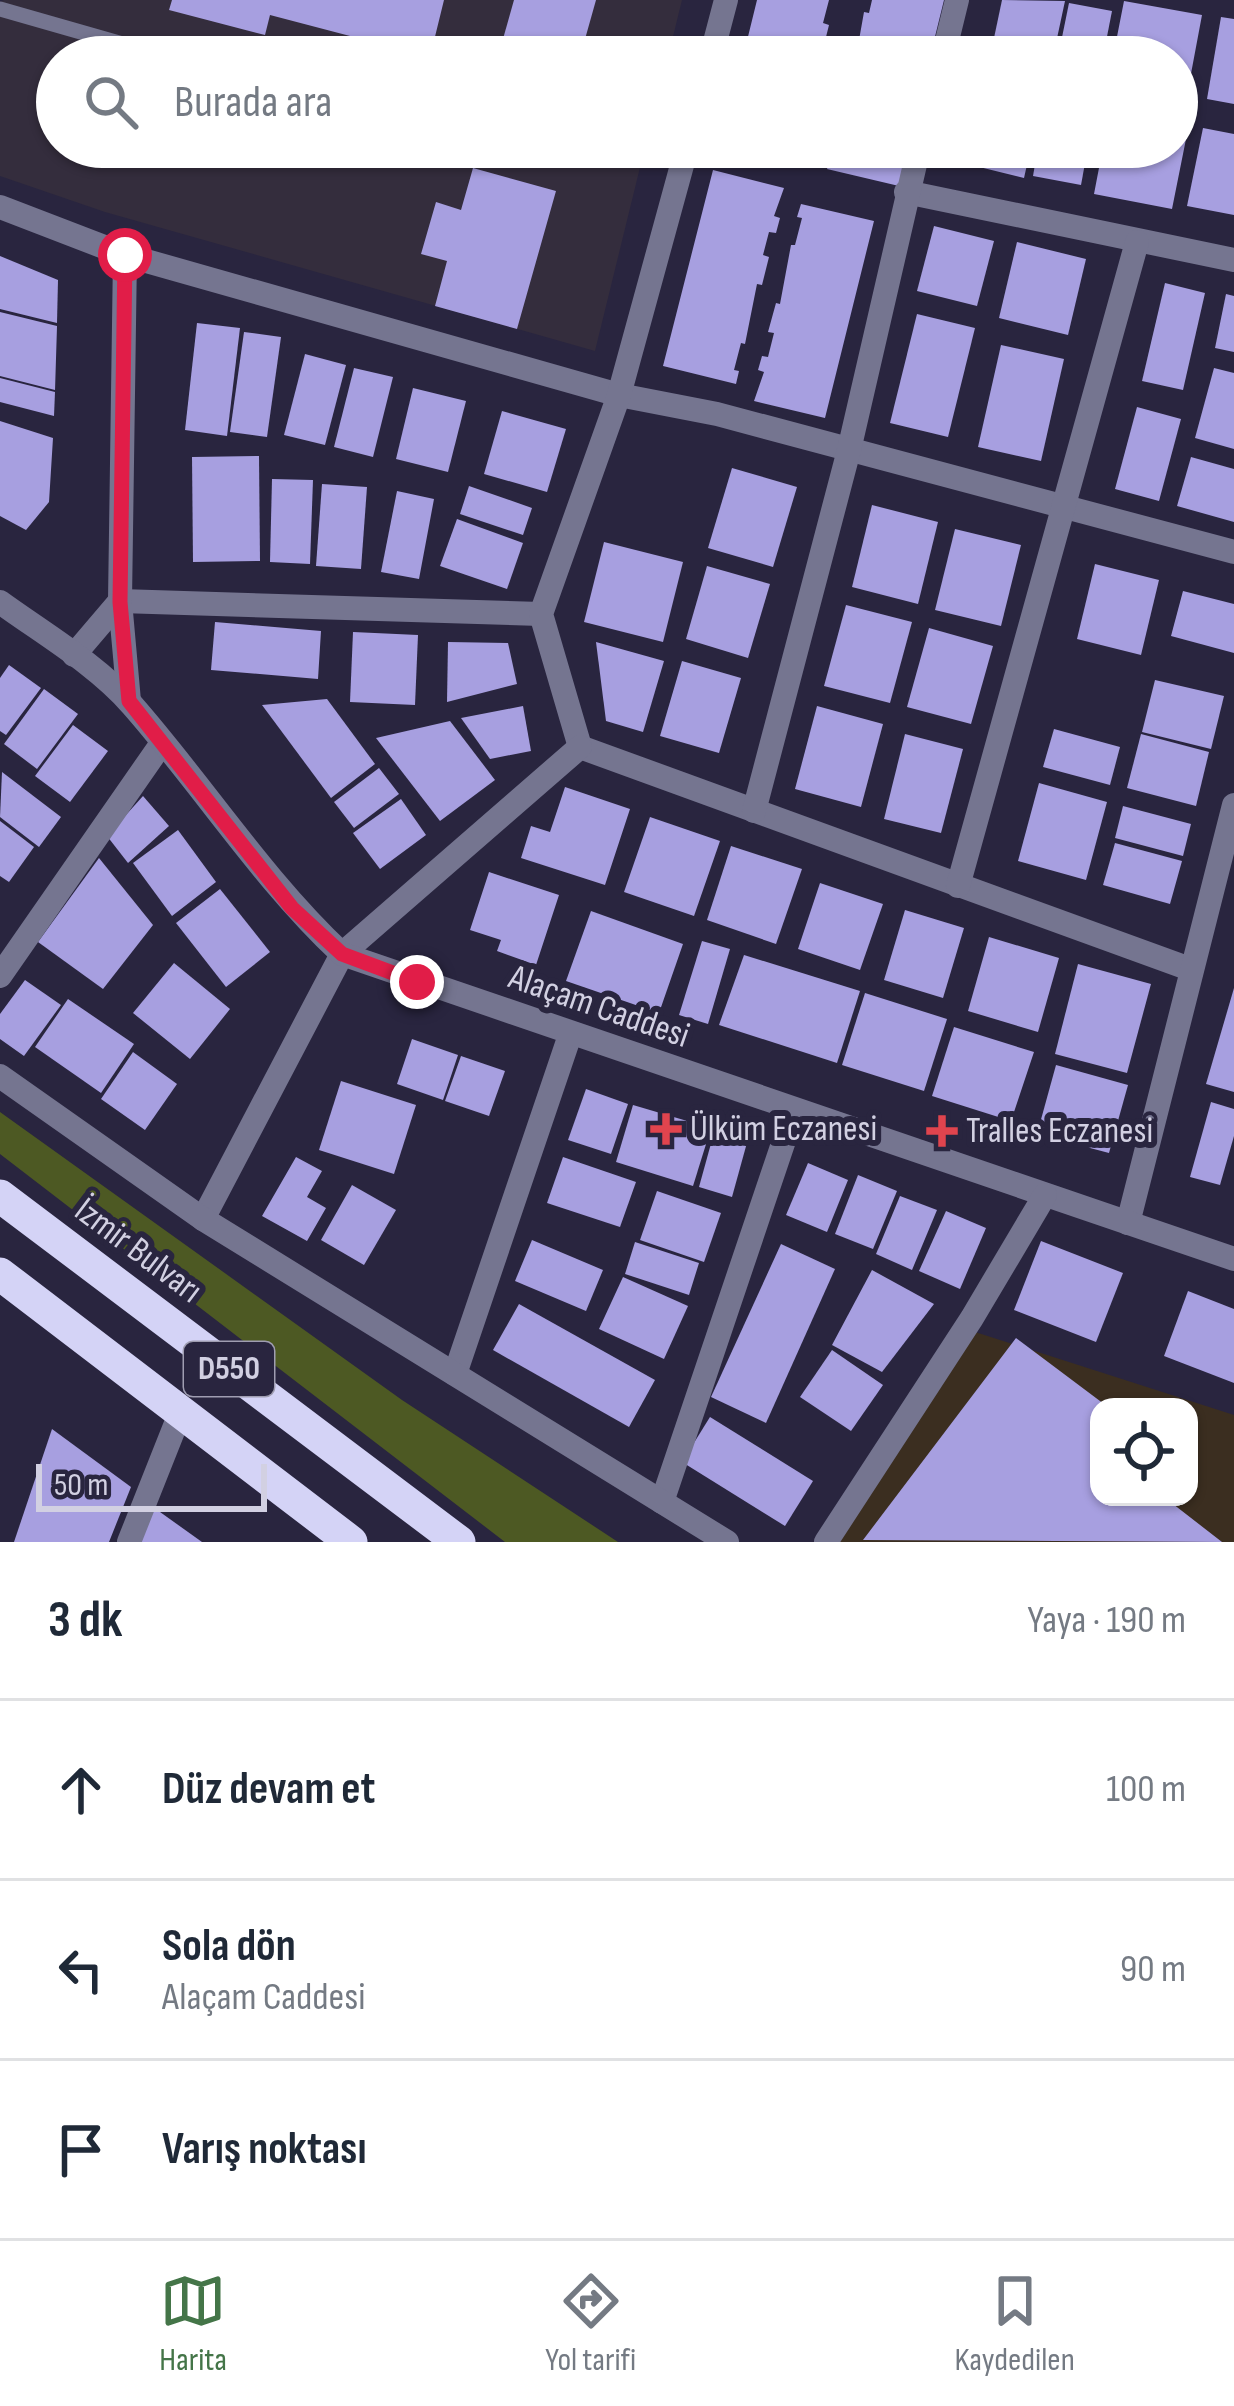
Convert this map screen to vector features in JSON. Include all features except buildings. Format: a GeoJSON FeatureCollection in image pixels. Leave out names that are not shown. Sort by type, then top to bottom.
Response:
{"type":"FeatureCollection","features":[{"type":"Feature","properties":{"kind":"highway","name":"İzmir Bulvarı"},"geometry":{"type":"LineString","coordinates":[[0,1196],[459,1542]]}},
{"type":"Feature","properties":{"kind":"highway","name":"D550"},"geometry":{"type":"LineString","coordinates":[[0,1274],[181,1411],[318,1531],[351,1542]]}},
{"type":"Feature","properties":{"kind":"street"},"geometry":{"type":"LineString","coordinates":[[717,36],[726,0]]}},
{"type":"Feature","properties":{"kind":"street"},"geometry":{"type":"LineString","coordinates":[[948,36],[957,0]]}},
{"type":"Feature","properties":{"kind":"street"},"geometry":{"type":"LineString","coordinates":[[580,748],[541,614],[619,395],[681,168]]}},
{"type":"Feature","properties":{"kind":"street"},"geometry":{"type":"LineString","coordinates":[[754,811],[849,450],[913,168]]}},
{"type":"Feature","properties":{"kind":"street"},"geometry":{"type":"LineString","coordinates":[[906,192],[1234,260]]}},
{"type":"Feature","properties":{"kind":"street"},"geometry":{"type":"LineString","coordinates":[[0,207],[125,255],[619,395],[717,414],[1234,552]]}},
{"type":"Feature","properties":{"kind":"street"},"geometry":{"type":"LineString","coordinates":[[958,886],[1138,242]]}},
{"type":"Feature","properties":{"kind":"street"},"geometry":{"type":"LineString","coordinates":[[125,255],[120,602],[129,701]]}},
{"type":"Feature","properties":{"kind":"street","name":"Alaçam Caddesi"},"geometry":{"type":"LineString","coordinates":[[0,602],[129,701],[292,908],[342,954],[794,1112],[1234,1258]]}},
{"type":"Feature","properties":{"kind":"street"},"geometry":{"type":"LineString","coordinates":[[120,602],[541,614]]}},
{"type":"Feature","properties":{"kind":"street"},"geometry":{"type":"LineString","coordinates":[[74,655],[120,602]]}},
{"type":"Feature","properties":{"kind":"street"},"geometry":{"type":"LineString","coordinates":[[0,976],[162,743]]}},
{"type":"Feature","properties":{"kind":"street"},"geometry":{"type":"LineString","coordinates":[[580,748],[1190,969]]}},
{"type":"Feature","properties":{"kind":"street"},"geometry":{"type":"LineString","coordinates":[[202,1219],[342,954],[580,748]]}},
{"type":"Feature","properties":{"kind":"street"},"geometry":{"type":"LineString","coordinates":[[1127,1222],[1233,810]]}},
{"type":"Feature","properties":{"kind":"street"},"geometry":{"type":"LineString","coordinates":[[454,1373],[570,1035]]}},
{"type":"Feature","properties":{"kind":"street"},"geometry":{"type":"LineString","coordinates":[[0,1076],[202,1219],[727,1542]]}},
{"type":"Feature","properties":{"kind":"street"},"geometry":{"type":"LineString","coordinates":[[662,1502],[794,1112]]}},
{"type":"Feature","properties":{"kind":"street"},"geometry":{"type":"LineString","coordinates":[[826,1542],[1046,1195]]}},
{"type":"Feature","properties":{"kind":"street"},"geometry":{"type":"LineString","coordinates":[[129,1542],[181,1411]]}},
{"type":"Feature","properties":{"kind":"lane"},"geometry":{"type":"LineString","coordinates":[[0,9],[94,36]]}},
{"type":"Feature","properties":{"kind":"shaded area"},"geometry":{"type":"Polygon","coordinates":[[[682,0],[673,36],[36,36],[36,168],[640,168],[595,351],[105,212],[0,176],[0,2],[682,0]]]}},
{"type":"Feature","properties":{"kind":"shaded area"},"geometry":{"type":"Polygon","coordinates":[[[972,1331],[1181,1398],[1090,1398],[1090,1506],[1198,1506],[1198,1403],[1234,1415],[1234,1542],[838,1542],[972,1331]]]}},
{"type":"Feature","properties":{"kind":"green space"},"geometry":{"type":"Polygon","coordinates":[[[0,1112],[402,1400],[618,1542],[505,1542],[0,1154],[0,1112]]]}},
{"type":"Feature","properties":{"kind":"place","name":"Ülküm Eczanesi"},"geometry":{"type":"Point","coordinates":[666,1129]}},
{"type":"Feature","properties":{"kind":"place","name":"Tralles Eczanesi"},"geometry":{"type":"Point","coordinates":[942,1131]}},
{"type":"Feature","properties":{"kind":"route"},"geometry":{"type":"LineString","coordinates":[[125,255],[120,602],[129,701],[292,908],[342,954],[417,982]]}}]}
